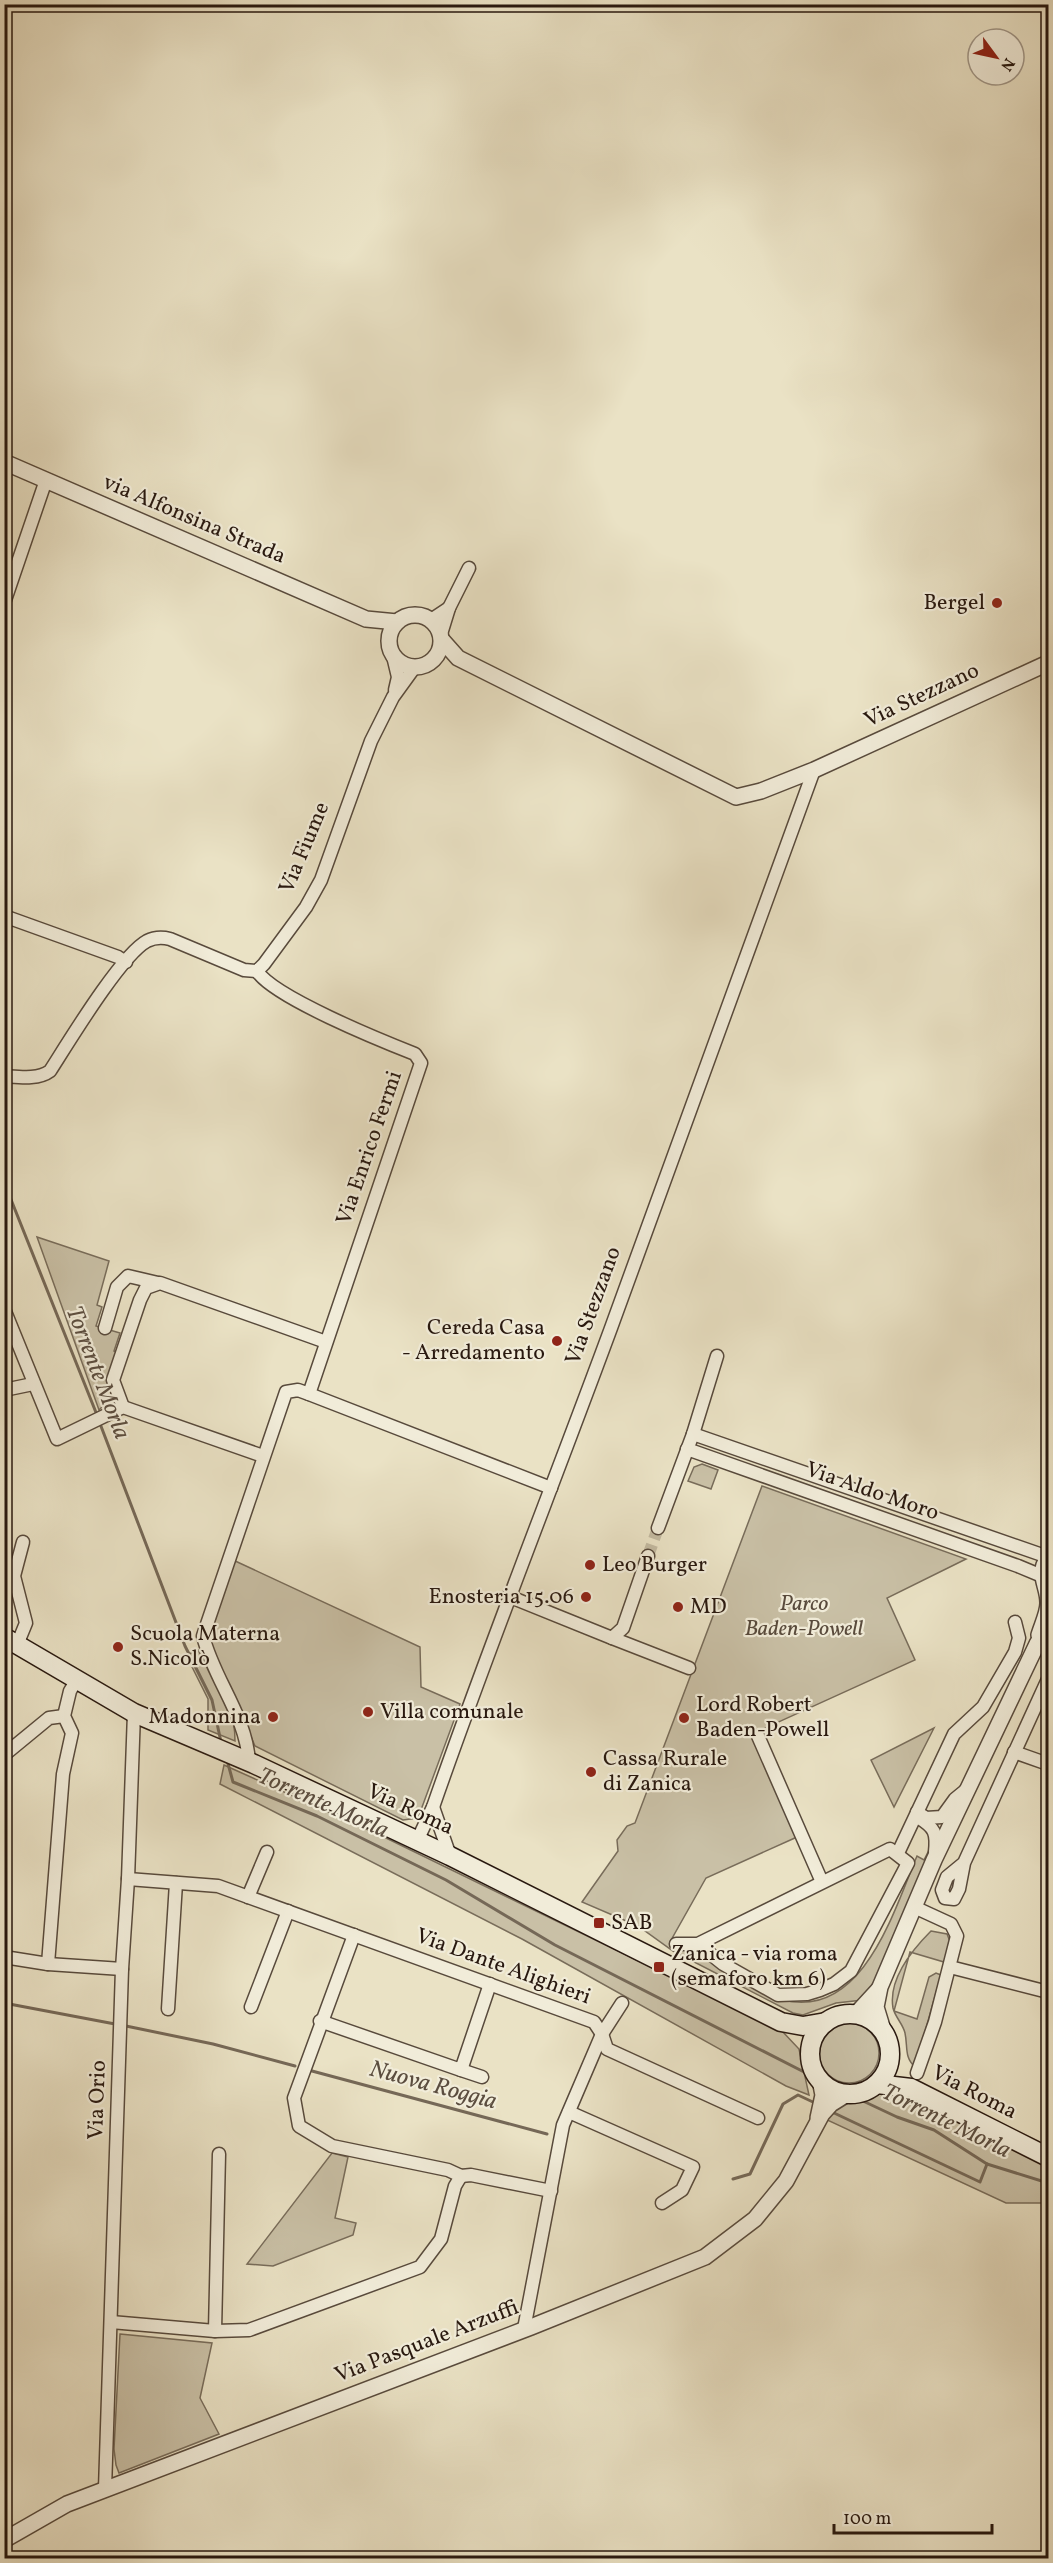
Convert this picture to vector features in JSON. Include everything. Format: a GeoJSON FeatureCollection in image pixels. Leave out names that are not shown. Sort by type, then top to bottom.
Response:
{"type":"FeatureCollection","features":[{"type":"Feature","properties":{"kind":"main road","name":"Via Roma"},"geometry":{"type":"LineString","coordinates":[[11,1641],[134,1713],[242,1759],[450,1856],[781,2022],[810,2049],[811,2060],[820,2080]]}},
{"type":"Feature","properties":{"kind":"main road","name":"Via Roma"},"geometry":{"type":"LineString","coordinates":[[781,2022],[803,2026],[826,2022],[845,2014],[856,2014]]}},
{"type":"Feature","properties":{"kind":"main road"},"geometry":{"type":"LineString","coordinates":[[856,2014],[875,2022],[882,2030]]}},
{"type":"Feature","properties":{"kind":"main road"},"geometry":{"type":"LineString","coordinates":[[810,2049],[818,2030],[826,2022]]}},
{"type":"Feature","properties":{"kind":"main road","name":"Via Roma"},"geometry":{"type":"LineString","coordinates":[[882,2030],[890,2048],[890,2058],[901,2078],[914,2080],[1048,2157]]}},
{"type":"Feature","properties":{"kind":"main road"},"geometry":{"type":"LineString","coordinates":[[877,2084],[883,2077],[890,2058]]}},
{"type":"Feature","properties":{"kind":"main road"},"geometry":{"type":"LineString","coordinates":[[820,2080],[827,2087],[847,2094]]}},
{"type":"Feature","properties":{"kind":"main road","name":"Via Roma"},"geometry":{"type":"LineString","coordinates":[[847,2094],[868,2090],[877,2084],[914,2080]]}},
{"type":"Feature","properties":{"kind":"street","name":"via Alfonsina Strada"},"geometry":{"type":"LineString","coordinates":[[4,462],[366,619]]}},
{"type":"Feature","properties":{"kind":"street"},"geometry":{"type":"LineString","coordinates":[[4,603],[46,480]]}},
{"type":"Feature","properties":{"kind":"street"},"geometry":{"type":"LineString","coordinates":[[366,619],[402,664],[414,668],[424,666],[434,660],[440,651],[441,637],[449,608],[469,568]]}},
{"type":"Feature","properties":{"kind":"street"},"geometry":{"type":"LineString","coordinates":[[431,620],[449,608]]}},
{"type":"Feature","properties":{"kind":"street"},"geometry":{"type":"LineString","coordinates":[[366,619],[397,622],[413,615],[431,620],[458,658],[736,797],[761,791],[814,770]]}},
{"type":"Feature","properties":{"kind":"street"},"geometry":{"type":"LineString","coordinates":[[391,649],[391,631],[397,622]]}},
{"type":"Feature","properties":{"kind":"street","name":"Via Fiume"},"geometry":{"type":"LineString","coordinates":[[391,649],[398,677],[393,697]]}},
{"type":"Feature","properties":{"kind":"street"},"geometry":{"type":"LineString","coordinates":[[434,660],[458,658]]}},
{"type":"Feature","properties":{"kind":"street","name":"Via Stezzano"},"geometry":{"type":"LineString","coordinates":[[417,1841],[433,1807],[508,1596],[551,1488],[814,770],[1048,663]]}},
{"type":"Feature","properties":{"kind":"street","name":"Via Fiume"},"geometry":{"type":"LineString","coordinates":[[257,970],[283,940],[321,880],[371,741],[393,697],[414,668]]}},
{"type":"Feature","properties":{"kind":"street"},"geometry":{"type":"LineString","coordinates":[[4,916],[118,957],[126,962]]}},
{"type":"Feature","properties":{"kind":"street"},"geometry":{"type":"LineString","coordinates":[[4,1076],[35,1077],[44,1076],[50,1071],[84,1018],[126,962],[140,946],[149,940],[163,938],[244,970],[257,970]]}},
{"type":"Feature","properties":{"kind":"street","name":"Via Enrico Fermi"},"geometry":{"type":"LineString","coordinates":[[257,970],[266,982],[287,996],[416,1054],[421,1060],[309,1394]]}},
{"type":"Feature","properties":{"kind":"street"},"geometry":{"type":"LineString","coordinates":[[105,1328],[117,1287],[128,1276],[160,1283],[327,1342]]}},
{"type":"Feature","properties":{"kind":"street"},"geometry":{"type":"LineString","coordinates":[[123,1407],[113,1380],[140,1300],[146,1288],[160,1283]]}},
{"type":"Feature","properties":{"kind":"street"},"geometry":{"type":"LineString","coordinates":[[4,1309],[57,1439],[123,1407],[263,1456]]}},
{"type":"Feature","properties":{"kind":"street"},"geometry":{"type":"LineString","coordinates":[[658,1528],[693,1434],[717,1356]]}},
{"type":"Feature","properties":{"kind":"street"},"geometry":{"type":"LineString","coordinates":[[4,1390],[33,1384]]}},
{"type":"Feature","properties":{"kind":"street"},"geometry":{"type":"LineString","coordinates":[[242,1759],[243,1727],[207,1652],[203,1636],[286,1392],[298,1390],[551,1488]]}},
{"type":"Feature","properties":{"kind":"street","name":"Via Aldo Moro"},"geometry":{"type":"LineString","coordinates":[[693,1434],[1048,1557]]}},
{"type":"Feature","properties":{"kind":"street","name":"Via Aldo Moro"},"geometry":{"type":"LineString","coordinates":[[687,1449],[1018,1566],[1045,1586]]}},
{"type":"Feature","properties":{"kind":"street","name":"Via Roma"},"geometry":{"type":"LineString","coordinates":[[11,1641],[26,1623],[14,1575],[24,1542]]}},
{"type":"Feature","properties":{"kind":"street"},"geometry":{"type":"LineString","coordinates":[[612,1638],[622,1628],[648,1556]]}},
{"type":"Feature","properties":{"kind":"street"},"geometry":{"type":"LineString","coordinates":[[1037,1644],[1048,1604],[1042,1569],[1048,1557]]}},
{"type":"Feature","properties":{"kind":"street"},"geometry":{"type":"LineString","coordinates":[[508,1596],[689,1668]]}},
{"type":"Feature","properties":{"kind":"street"},"geometry":{"type":"LineString","coordinates":[[898,1853],[954,1734],[983,1707],[1016,1652],[1019,1638],[1016,1622]]}},
{"type":"Feature","properties":{"kind":"street"},"geometry":{"type":"LineString","coordinates":[[882,2030],[876,2007],[880,1987],[934,1860],[972,1785],[1037,1644],[1048,1626]]}},
{"type":"Feature","properties":{"kind":"street"},"geometry":{"type":"LineString","coordinates":[[964,1863],[1048,1679]]}},
{"type":"Feature","properties":{"kind":"street"},"geometry":{"type":"LineString","coordinates":[[48,1964],[63,1774],[72,1733],[64,1716],[70,1691],[76,1681]]}},
{"type":"Feature","properties":{"kind":"street","name":"Via Orio"},"geometry":{"type":"LineString","coordinates":[[105,2489],[122,1969],[134,1713]]}},
{"type":"Feature","properties":{"kind":"street"},"geometry":{"type":"LineString","coordinates":[[4,1755],[49,1718],[64,1716]]}},
{"type":"Feature","properties":{"kind":"street"},"geometry":{"type":"LineString","coordinates":[[758,1736],[822,1881]]}},
{"type":"Feature","properties":{"kind":"street"},"geometry":{"type":"LineString","coordinates":[[1014,1752],[1048,1764]]}},
{"type":"Feature","properties":{"kind":"street"},"geometry":{"type":"LineString","coordinates":[[916,1814],[926,1818],[942,1817],[955,1799],[972,1785]]}},
{"type":"Feature","properties":{"kind":"street"},"geometry":{"type":"LineString","coordinates":[[433,1807],[450,1856]]}},
{"type":"Feature","properties":{"kind":"street"},"geometry":{"type":"LineString","coordinates":[[916,1814],[932,1827],[937,1840],[934,1860]]}},
{"type":"Feature","properties":{"kind":"street"},"geometry":{"type":"LineString","coordinates":[[676,1944],[698,1944],[890,1849],[908,1863],[870,1939],[851,1971],[834,1984],[820,1990],[807,1994],[778,1995],[723,1964],[698,1944]]}},
{"type":"Feature","properties":{"kind":"street"},"geometry":{"type":"LineString","coordinates":[[248,1896],[267,1852]]}},
{"type":"Feature","properties":{"kind":"street","name":"Via Dante Alighieri"},"geometry":{"type":"LineString","coordinates":[[128,1879],[218,1886],[594,2022],[602,2034],[607,2049],[758,2118]]}},
{"type":"Feature","properties":{"kind":"street"},"geometry":{"type":"LineString","coordinates":[[168,2009],[176,1883]]}},
{"type":"Feature","properties":{"kind":"street"},"geometry":{"type":"LineString","coordinates":[[914,1907],[951,1924],[957,1936],[950,1967],[914,2080]]}},
{"type":"Feature","properties":{"kind":"street"},"geometry":{"type":"LineString","coordinates":[[251,2007],[288,1911]]}},
{"type":"Feature","properties":{"kind":"street"},"geometry":{"type":"LineString","coordinates":[[354,1935],[320,2021],[294,2098],[299,2126],[332,2146],[448,2170],[460,2176],[471,2175],[551,2191]]}},
{"type":"Feature","properties":{"kind":"street"},"geometry":{"type":"LineString","coordinates":[[4,1957],[48,1964],[122,1969]]}},
{"type":"Feature","properties":{"kind":"street"},"geometry":{"type":"LineString","coordinates":[[950,1967],[1048,1992]]}},
{"type":"Feature","properties":{"kind":"street"},"geometry":{"type":"LineString","coordinates":[[461,2070],[490,1984]]}},
{"type":"Feature","properties":{"kind":"street"},"geometry":{"type":"LineString","coordinates":[[856,2014],[880,1987]]}},
{"type":"Feature","properties":{"kind":"street"},"geometry":{"type":"LineString","coordinates":[[524,2330],[563,2125],[602,2034],[622,2003]]}},
{"type":"Feature","properties":{"kind":"street"},"geometry":{"type":"LineString","coordinates":[[320,2021],[482,2077]]}},
{"type":"Feature","properties":{"kind":"street","name":"Via Pasquale Arzuffi"},"geometry":{"type":"LineString","coordinates":[[816,2124],[823,2095],[820,2080]]}},
{"type":"Feature","properties":{"kind":"street","name":"Via Pasquale Arzuffi"},"geometry":{"type":"LineString","coordinates":[[4,2540],[67,2504],[524,2330],[705,2258],[755,2219],[786,2181],[816,2124],[831,2104],[847,2094]]}},
{"type":"Feature","properties":{"kind":"street"},"geometry":{"type":"LineString","coordinates":[[569,2112],[693,2167],[682,2190],[662,2203]]}},
{"type":"Feature","properties":{"kind":"street"},"geometry":{"type":"LineString","coordinates":[[215,2331],[219,2154]]}},
{"type":"Feature","properties":{"kind":"street"},"geometry":{"type":"LineString","coordinates":[[111,2322],[215,2331],[249,2330],[420,2267],[441,2239],[455,2186],[460,2176]]}},
{"type":"Feature","properties":{"kind":"green space"},"geometry":{"type":"Polygon","coordinates":[[[37,1237],[109,1261],[97,1305],[102,1307],[96,1326],[120,1333],[114,1351],[119,1353],[112,1387],[104,1394],[106,1403],[99,1410],[37,1237]]]}},
{"type":"Feature","properties":{"kind":"green space"},"geometry":{"type":"Polygon","coordinates":[[[702,1464],[718,1470],[711,1489],[688,1481],[694,1467],[702,1464]]]}},
{"type":"Feature","properties":{"kind":"green space","name":"Parco Baden-Powell"},"geometry":{"type":"Polygon","coordinates":[[[762,1486],[966,1559],[887,1598],[915,1660],[752,1734],[797,1837],[706,1878],[670,1942],[691,1954],[695,1952],[749,1986],[783,2000],[811,2002],[834,1994],[854,1977],[871,1956],[886,1931],[917,1856],[924,1860],[932,1844],[932,1851],[877,1984],[863,2000],[836,2003],[803,2015],[793,2013],[673,1951],[638,1926],[582,1902],[618,1851],[617,1840],[627,1826],[635,1823],[762,1486]]]}},
{"type":"Feature","properties":{"kind":"green space"},"geometry":{"type":"Polygon","coordinates":[[[233,1560],[420,1647],[421,1687],[460,1704],[418,1818],[403,1820],[255,1746],[208,1637],[233,1560]]]}},
{"type":"Feature","properties":{"kind":"green space"},"geometry":{"type":"Polygon","coordinates":[[[198,1650],[232,1716],[235,1741],[208,1730],[208,1699],[186,1655],[198,1650]]]}},
{"type":"Feature","properties":{"kind":"green space"},"geometry":{"type":"Polygon","coordinates":[[[934,1728],[894,1807],[871,1760],[934,1728]]]}},
{"type":"Feature","properties":{"kind":"green space"},"geometry":{"type":"Polygon","coordinates":[[[224,1765],[384,1837],[782,2031],[799,2049],[809,2095],[786,2086],[522,1939],[220,1784],[224,1765]]]}},
{"type":"Feature","properties":{"kind":"green space"},"geometry":{"type":"Polygon","coordinates":[[[931,1931],[947,1934],[951,1944],[944,1962],[912,1953],[931,1931]]]}},
{"type":"Feature","properties":{"kind":"green space"},"geometry":{"type":"Polygon","coordinates":[[[909,1957],[894,2011],[892,1997],[898,1976],[909,1957]]]}},
{"type":"Feature","properties":{"kind":"green space"},"geometry":{"type":"Polygon","coordinates":[[[936,1973],[941,1975],[915,2067],[909,2059],[904,2030],[894,2011],[917,2019],[929,1977],[936,1973]]]}},
{"type":"Feature","properties":{"kind":"green space"},"geometry":{"type":"Polygon","coordinates":[[[843,2023],[855,2023],[866,2028],[874,2036],[879,2053],[877,2065],[866,2078],[855,2083],[843,2083],[832,2078],[824,2070],[819,2059],[819,2047],[824,2036],[832,2028],[843,2023]]]}},
{"type":"Feature","properties":{"kind":"green space"},"geometry":{"type":"Polygon","coordinates":[[[895,2091],[1048,2166],[1048,2206],[1042,2203],[1006,2203],[825,2119],[833,2103],[870,2092],[895,2091]]]}},
{"type":"Feature","properties":{"kind":"green space"},"geometry":{"type":"Polygon","coordinates":[[[332,2153],[348,2157],[335,2218],[356,2223],[353,2235],[273,2266],[247,2264],[332,2153]]]}},
{"type":"Feature","properties":{"kind":"green space"},"geometry":{"type":"Polygon","coordinates":[[[120,2334],[212,2343],[200,2398],[219,2434],[119,2473],[114,2449],[120,2334]]]}},
{"type":"Feature","properties":{"kind":"waterway","name":"Torrente Morla"},"geometry":{"type":"LineString","coordinates":[[4,1182],[97,1415]]}},
{"type":"Feature","properties":{"kind":"waterway","name":"Torrente Morla"},"geometry":{"type":"LineString","coordinates":[[99,1421],[185,1646],[212,1700],[221,1742]]}},
{"type":"Feature","properties":{"kind":"waterway","name":"Torrente Morla"},"geometry":{"type":"LineString","coordinates":[[227,1760],[233,1782],[317,1816],[446,1880],[555,1945],[808,2074]]}},
{"type":"Feature","properties":{"kind":"waterway","name":"Nuova Roggia"},"geometry":{"type":"LineString","coordinates":[[4,2003],[115,2024]]}},
{"type":"Feature","properties":{"kind":"waterway"},"geometry":{"type":"LineString","coordinates":[[126,2026],[213,2044],[295,2066]]}},
{"type":"Feature","properties":{"kind":"waterway","name":"Nuova Roggia"},"geometry":{"type":"LineString","coordinates":[[312,2071],[547,2134]]}},
{"type":"Feature","properties":{"kind":"waterway","name":"Nuova Roggia"},"geometry":{"type":"LineString","coordinates":[[733,2179],[750,2174],[783,2104],[798,2095],[815,2103]]}},
{"type":"Feature","properties":{"kind":"waterway","name":"Torrente Morla"},"geometry":{"type":"LineString","coordinates":[[863,2101],[897,2117],[934,2130],[987,2164],[1048,2183]]}},
{"type":"Feature","properties":{"kind":"waterway","name":"Nuova Roggia"},"geometry":{"type":"LineString","coordinates":[[832,2112],[980,2182],[987,2164]]}},
{"type":"Feature","properties":{"kind":"tunnel"},"geometry":{"type":"LineString","coordinates":[[648,1556],[658,1528]]}},
{"type":"Feature","properties":{"kind":"place","name":"Bergel"},"geometry":{"type":"Point","coordinates":[997,603]}},
{"type":"Feature","properties":{"kind":"place","name":"Cereda Casa - Arredamento"},"geometry":{"type":"Point","coordinates":[557,1341]}},
{"type":"Feature","properties":{"kind":"place","name":"Leo Burger"},"geometry":{"type":"Point","coordinates":[590,1565]}},
{"type":"Feature","properties":{"kind":"place","name":"Enosteria 15.06"},"geometry":{"type":"Point","coordinates":[586,1597]}},
{"type":"Feature","properties":{"kind":"place","name":"MD"},"geometry":{"type":"Point","coordinates":[678,1607]}},
{"type":"Feature","properties":{"kind":"place","name":"Scuola Materna S.Nicolò"},"geometry":{"type":"Point","coordinates":[118,1647]}},
{"type":"Feature","properties":{"kind":"place","name":"Villa comunale"},"geometry":{"type":"Point","coordinates":[368,1712]}},
{"type":"Feature","properties":{"kind":"place","name":"Madonnina"},"geometry":{"type":"Point","coordinates":[273,1717]}},
{"type":"Feature","properties":{"kind":"place","name":"Lord Robert Baden-Powell"},"geometry":{"type":"Point","coordinates":[684,1718]}},
{"type":"Feature","properties":{"kind":"place","name":"Cassa Rurale di Zanica"},"geometry":{"type":"Point","coordinates":[591,1772]}},
{"type":"Feature","properties":{"kind":"place","name":"SAB"},"geometry":{"type":"Point","coordinates":[599,1923]}},
{"type":"Feature","properties":{"kind":"place","name":"Zanica - via roma (semaforo km 6)"},"geometry":{"type":"Point","coordinates":[659,1967]}}]}
